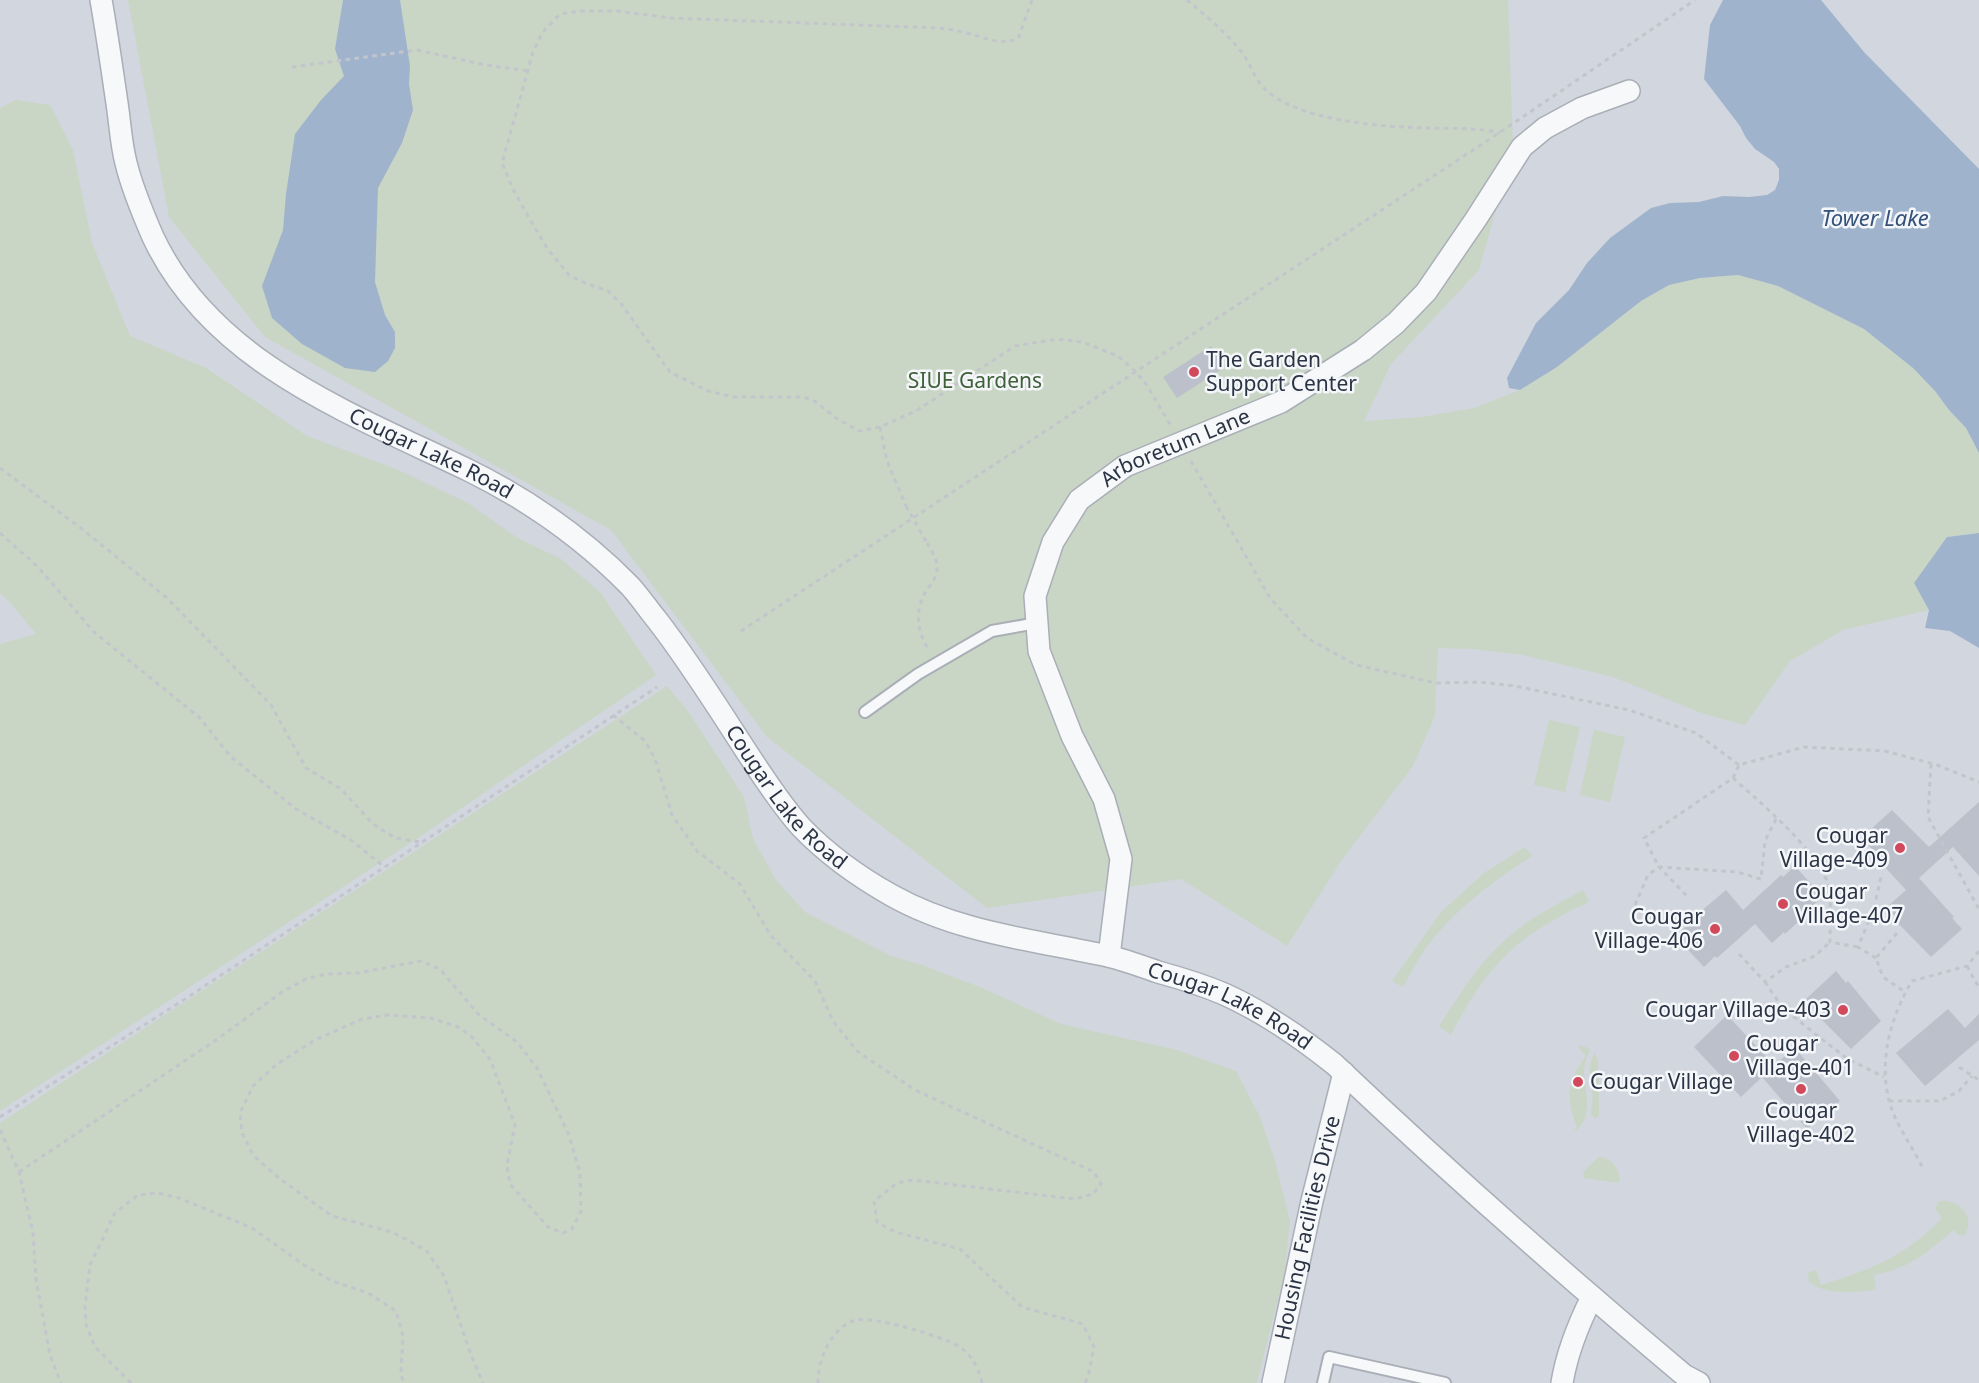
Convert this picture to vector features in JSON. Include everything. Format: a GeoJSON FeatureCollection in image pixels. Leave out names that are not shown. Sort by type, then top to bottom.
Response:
{"type":"FeatureCollection","features":[{"type":"Feature","properties":{"kind":"street","name":"Cougar Lake Road"},"geometry":{"type":"LineString","coordinates":[[101,0],[126,162],[138,199],[154,239],[172,271],[218,327],[285,376],[336,408],[470,471],[513,495],[555,522],[594,553],[632,588],[676,645],[778,798],[802,828],[834,858],[895,898],[928,913],[969,927],[1109,956],[1223,994],[1263,1014],[1297,1036],[1344,1073],[1592,1296],[1684,1376],[1699,1383]]}},
{"type":"Feature","properties":{"kind":"street","name":"Arboretum Lane"},"geometry":{"type":"LineString","coordinates":[[1109,956],[1121,859],[1104,799],[1072,736],[1039,651],[1035,596],[1053,542],[1079,500],[1125,466],[1281,402],[1363,350],[1396,323],[1426,292],[1522,147],[1545,128],[1582,108],[1629,91]]}},
{"type":"Feature","properties":{"kind":"street","name":"Housing Facilities Drive"},"geometry":{"type":"LineString","coordinates":[[1273,1383],[1312,1201],[1344,1073]]}},
{"type":"Feature","properties":{"kind":"street"},"geometry":{"type":"LineString","coordinates":[[1562,1383],[1566,1359],[1578,1325],[1592,1296]]}},
{"type":"Feature","properties":{"kind":"lane"},"geometry":{"type":"LineString","coordinates":[[865,712],[918,674],[992,631],[1037,623]]}},
{"type":"Feature","properties":{"kind":"lane"},"geometry":{"type":"LineString","coordinates":[[1323,1383],[1329,1357],[1445,1383]]}},
{"type":"Feature","properties":{"kind":"path"},"geometry":{"type":"LineString","coordinates":[[1032,0],[1018,39],[1007,43],[992,42],[964,32],[939,28],[701,20],[618,11],[581,11],[560,14],[542,33],[533,52],[502,163],[512,188],[529,218],[547,248],[569,275],[608,291],[622,305],[670,372],[708,391],[734,397],[804,397],[816,402],[836,418],[859,430],[879,427],[916,411],[1015,346],[1057,339],[1082,342],[1118,356],[1146,384],[1270,598],[1307,638],[1356,665],[1436,683],[1480,682],[1515,686],[1629,710],[1696,733],[1738,765]]}},
{"type":"Feature","properties":{"kind":"path"},"geometry":{"type":"LineString","coordinates":[[1187,0],[1243,54],[1264,89],[1300,109],[1327,118],[1378,125],[1455,128],[1499,133],[1522,147]]}},
{"type":"Feature","properties":{"kind":"path"},"geometry":{"type":"LineString","coordinates":[[741,631],[1499,133],[1695,0]]}},
{"type":"Feature","properties":{"kind":"path"},"geometry":{"type":"LineString","coordinates":[[292,67],[417,50],[486,65],[529,71]]}},
{"type":"Feature","properties":{"kind":"path"},"geometry":{"type":"LineString","coordinates":[[879,427],[887,461],[906,506],[936,559],[937,573],[923,597],[918,620],[922,639],[930,652]]}},
{"type":"Feature","properties":{"kind":"path"},"geometry":{"type":"LineString","coordinates":[[0,468],[82,529],[166,597],[271,705],[306,768],[341,789],[380,829],[395,838],[423,842]]}},
{"type":"Feature","properties":{"kind":"path"},"geometry":{"type":"LineString","coordinates":[[0,533],[38,567],[94,632],[200,718],[230,756],[296,809],[351,840],[384,867]]}},
{"type":"Feature","properties":{"kind":"path"},"geometry":{"type":"LineString","coordinates":[[0,1117],[182,1001],[657,687]]}},
{"type":"Feature","properties":{"kind":"path"},"geometry":{"type":"LineString","coordinates":[[612,715],[645,741],[655,759],[672,815],[697,851],[740,884],[771,936],[815,981],[833,1021],[857,1051],[915,1090],[1094,1172],[1101,1184],[1093,1194],[1075,1199],[913,1180],[897,1183],[874,1201],[877,1222],[895,1232],[960,1249],[1022,1307],[1083,1324],[1094,1347],[1085,1383]]}},
{"type":"Feature","properties":{"kind":"path"},"geometry":{"type":"LineString","coordinates":[[1689,898],[1659,867],[1644,838],[1732,778],[1738,765],[1804,747],[1885,751],[1931,764],[1979,782]]}},
{"type":"Feature","properties":{"kind":"path"},"geometry":{"type":"LineString","coordinates":[[1931,764],[1928,817],[1979,909]]}},
{"type":"Feature","properties":{"kind":"path"},"geometry":{"type":"LineString","coordinates":[[1732,778],[1794,835],[1815,861],[1828,883],[1830,942],[1815,956],[1786,967],[1765,982]]}},
{"type":"Feature","properties":{"kind":"path"},"geometry":{"type":"LineString","coordinates":[[1635,905],[1648,875],[1659,867],[1737,872],[1761,879],[1765,841],[1776,819]]}},
{"type":"Feature","properties":{"kind":"path"},"geometry":{"type":"LineString","coordinates":[[1858,946],[1874,908],[1882,873]]}},
{"type":"Feature","properties":{"kind":"path"},"geometry":{"type":"LineString","coordinates":[[1876,958],[1897,933]]}},
{"type":"Feature","properties":{"kind":"path"},"geometry":{"type":"LineString","coordinates":[[1830,942],[1858,946],[1876,958],[1883,977],[1905,992]]}},
{"type":"Feature","properties":{"kind":"path"},"geometry":{"type":"LineString","coordinates":[[1922,1166],[1889,1101],[1884,1071],[1888,1041],[1899,1003],[1912,981],[1967,966],[1979,951]]}},
{"type":"Feature","properties":{"kind":"path"},"geometry":{"type":"LineString","coordinates":[[1739,954],[1765,982],[1782,1007],[1848,1059],[1885,1078]]}},
{"type":"Feature","properties":{"kind":"path"},"geometry":{"type":"LineString","coordinates":[[19,1173],[216,1040],[282,992],[306,978],[326,974],[358,973],[421,961],[440,969],[478,1014],[516,1042],[537,1068],[568,1133],[580,1172],[581,1211],[572,1228],[563,1233],[548,1227],[510,1184],[507,1165],[515,1125],[490,1059],[471,1036],[458,1027],[431,1018],[388,1015],[362,1019],[315,1040],[277,1064],[253,1086],[240,1113],[242,1133],[254,1155],[280,1179],[332,1216],[392,1232],[426,1250],[444,1276],[483,1383]]}},
{"type":"Feature","properties":{"kind":"path"},"geometry":{"type":"LineString","coordinates":[[1967,966],[1979,988]]}},
{"type":"Feature","properties":{"kind":"path"},"geometry":{"type":"LineString","coordinates":[[1959,1067],[1979,1080]]}},
{"type":"Feature","properties":{"kind":"path"},"geometry":{"type":"LineString","coordinates":[[1889,1101],[1940,1101],[1959,1091],[1972,1076]]}},
{"type":"Feature","properties":{"kind":"path"},"geometry":{"type":"LineString","coordinates":[[0,1130],[19,1173],[33,1232],[36,1279],[50,1355],[62,1383]]}},
{"type":"Feature","properties":{"kind":"path"},"geometry":{"type":"LineString","coordinates":[[131,1383],[95,1347],[86,1325],[85,1306],[90,1265],[115,1213],[138,1195],[158,1194],[179,1198],[252,1228],[304,1265],[332,1281],[368,1293],[396,1311],[403,1336],[400,1371],[403,1383]]}},
{"type":"Feature","properties":{"kind":"path"},"geometry":{"type":"LineString","coordinates":[[818,1383],[822,1353],[842,1327],[856,1320],[890,1323],[959,1346],[978,1367],[982,1383]]}},
{"type":"Feature","properties":{"kind":"shaded area"},"geometry":{"type":"Polygon","coordinates":[[[0,0],[1979,0],[1979,1383],[0,1383],[0,0]]]}},
{"type":"Feature","properties":{"kind":"green space","name":"SIUE Gardens"},"geometry":{"type":"Polygon","coordinates":[[[128,0],[1508,0],[1513,149],[1479,270],[1391,364],[1364,421],[1422,417],[1474,408],[1520,390],[1557,367],[1641,301],[1669,285],[1700,278],[1738,275],[1778,286],[1864,329],[1913,368],[1935,391],[1966,428],[1979,453],[1979,533],[1947,537],[1929,610],[1843,630],[1790,661],[1745,725],[1704,714],[1613,677],[1523,655],[1473,649],[1438,648],[1435,716],[1413,766],[1341,861],[1287,946],[1181,879],[987,908],[767,737],[611,530],[265,337],[169,217],[128,0]]]}},
{"type":"Feature","properties":{"kind":"green space"},"geometry":{"type":"Polygon","coordinates":[[[16,100],[50,105],[73,150],[92,243],[130,336],[206,368],[307,436],[396,469],[468,503],[516,537],[561,559],[600,592],[656,675],[421,836],[0,1111],[0,644],[36,634],[9,601],[0,594],[0,108],[16,100]]]}},
{"type":"Feature","properties":{"kind":"green space"},"geometry":{"type":"Polygon","coordinates":[[[667,686],[688,711],[744,797],[753,839],[776,880],[805,912],[891,956],[980,987],[1061,1024],[1177,1050],[1236,1071],[1260,1117],[1275,1161],[1290,1221],[1285,1270],[1257,1383],[0,1383],[0,1123],[667,686]]]}},
{"type":"Feature","properties":{"kind":"green space"},"geometry":{"type":"Polygon","coordinates":[[[1549,720],[1580,727],[1565,792],[1534,785],[1549,720]]]}},
{"type":"Feature","properties":{"kind":"green space"},"geometry":{"type":"Polygon","coordinates":[[[1594,730],[1625,737],[1610,802],[1580,795],[1594,730]]]}},
{"type":"Feature","properties":{"kind":"green space"},"geometry":{"type":"Polygon","coordinates":[[[1525,847],[1532,856],[1487,887],[1447,923],[1421,955],[1403,987],[1392,981],[1441,912],[1484,873],[1525,847]]]}},
{"type":"Feature","properties":{"kind":"green space"},"geometry":{"type":"Polygon","coordinates":[[[1583,890],[1589,902],[1542,927],[1506,955],[1478,989],[1451,1035],[1439,1026],[1461,992],[1494,950],[1532,919],[1583,890]]]}},
{"type":"Feature","properties":{"kind":"green space"},"geometry":{"type":"Polygon","coordinates":[[[1580,1045],[1590,1049],[1584,1070],[1587,1105],[1584,1120],[1573,1132],[1577,1127],[1571,1107],[1571,1082],[1586,1056],[1578,1047],[1580,1045]]]}},
{"type":"Feature","properties":{"kind":"green space"},"geometry":{"type":"Polygon","coordinates":[[[1595,1053],[1598,1061],[1599,1116],[1595,1118],[1591,1115],[1590,1071],[1595,1053]]]}},
{"type":"Feature","properties":{"kind":"green space"},"geometry":{"type":"Polygon","coordinates":[[[1599,1157],[1612,1162],[1619,1174],[1619,1183],[1584,1178],[1583,1172],[1599,1157]]]}},
{"type":"Feature","properties":{"kind":"green space"},"geometry":{"type":"Polygon","coordinates":[[[1939,1201],[1953,1203],[1964,1211],[1968,1223],[1964,1236],[1953,1230],[1935,1246],[1908,1264],[1874,1275],[1876,1288],[1874,1290],[1832,1291],[1809,1282],[1808,1273],[1816,1270],[1821,1285],[1872,1267],[1901,1252],[1942,1218],[1935,1209],[1939,1201]]]}},
{"type":"Feature","properties":{"kind":"water"},"geometry":{"type":"Polygon","coordinates":[[[343,0],[400,0],[410,66],[409,84],[413,110],[402,143],[378,188],[375,282],[385,315],[395,332],[395,348],[388,361],[375,372],[345,368],[302,344],[272,318],[262,286],[283,230],[295,134],[321,100],[344,76],[335,49],[343,0]]]}},
{"type":"Feature","properties":{"kind":"water","name":"Tower Lake"},"geometry":{"type":"Polygon","coordinates":[[[1723,0],[1821,0],[1864,52],[1979,169],[1979,453],[1966,428],[1935,391],[1913,368],[1864,329],[1778,286],[1738,275],[1700,278],[1669,285],[1641,301],[1557,367],[1520,390],[1509,388],[1507,378],[1536,323],[1569,290],[1587,263],[1610,238],[1651,208],[1670,203],[1699,202],[1723,196],[1767,195],[1775,190],[1779,180],[1779,169],[1774,162],[1755,149],[1704,79],[1710,25],[1723,0]]]}},
{"type":"Feature","properties":{"kind":"water"},"geometry":{"type":"Polygon","coordinates":[[[1979,533],[1979,648],[1950,631],[1925,628],[1929,610],[1914,583],[1947,537],[1979,533]]]}},
{"type":"Feature","properties":{"kind":"building","name":"The Garden Support Center"},"geometry":{"type":"Polygon","coordinates":[[[1211,346],[1225,367],[1177,398],[1163,377],[1211,346]]]}},
{"type":"Feature","properties":{"kind":"building"},"geometry":{"type":"Polygon","coordinates":[[[1979,802],[1979,876],[1953,847],[1919,878],[1962,929],[1931,957],[1895,920],[1897,918],[1887,907],[1906,890],[1861,838],[1892,810],[1929,847],[1979,802]]]}},
{"type":"Feature","properties":{"kind":"building"},"geometry":{"type":"Polygon","coordinates":[[[1795,866],[1823,897],[1785,934],[1784,932],[1772,943],[1755,924],[1704,967],[1675,936],[1726,890],[1743,910],[1781,875],[1783,877],[1795,866]]]}},
{"type":"Feature","properties":{"kind":"building","name":"Cougar Village-403"},"geometry":{"type":"Polygon","coordinates":[[[1836,971],[1846,983],[1848,981],[1881,1021],[1851,1049],[1814,1012],[1815,1010],[1806,999],[1836,971]]]}},
{"type":"Feature","properties":{"kind":"building"},"geometry":{"type":"Polygon","coordinates":[[[1948,1009],[1965,1028],[1979,1014],[1979,1040],[1925,1086],[1896,1053],[1948,1009]]]}},
{"type":"Feature","properties":{"kind":"building"},"geometry":{"type":"Polygon","coordinates":[[[1727,1015],[1774,1065],[1795,1048],[1840,1101],[1807,1129],[1762,1077],[1741,1097],[1694,1047],[1727,1015]]]}},
{"type":"Feature","properties":{"kind":"place","name":"The Garden Support Center"},"geometry":{"type":"Point","coordinates":[1194,372]}},
{"type":"Feature","properties":{"kind":"place","name":"Cougar Village-409"},"geometry":{"type":"Point","coordinates":[1900,848]}},
{"type":"Feature","properties":{"kind":"place","name":"Cougar Village-407"},"geometry":{"type":"Point","coordinates":[1783,904]}},
{"type":"Feature","properties":{"kind":"place","name":"Cougar Village-406"},"geometry":{"type":"Point","coordinates":[1715,929]}},
{"type":"Feature","properties":{"kind":"place","name":"Cougar Village-403"},"geometry":{"type":"Point","coordinates":[1843,1010]}},
{"type":"Feature","properties":{"kind":"place","name":"Cougar Village-401"},"geometry":{"type":"Point","coordinates":[1734,1056]}},
{"type":"Feature","properties":{"kind":"place","name":"Cougar Village"},"geometry":{"type":"Point","coordinates":[1578,1082]}},
{"type":"Feature","properties":{"kind":"place","name":"Cougar Village-402"},"geometry":{"type":"Point","coordinates":[1801,1089]}}]}
